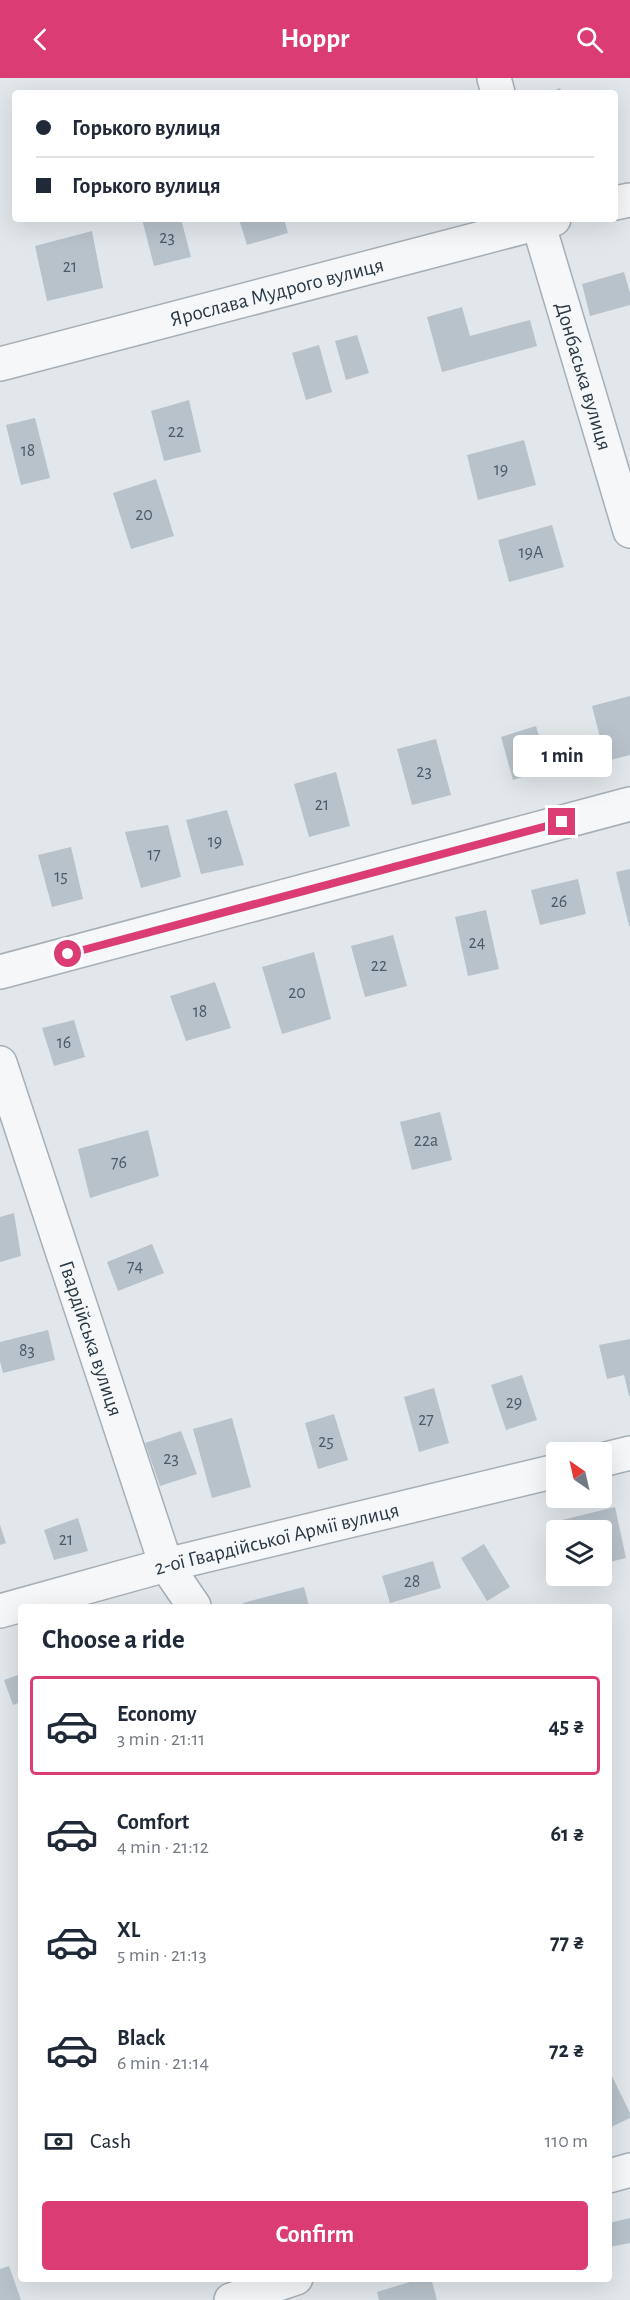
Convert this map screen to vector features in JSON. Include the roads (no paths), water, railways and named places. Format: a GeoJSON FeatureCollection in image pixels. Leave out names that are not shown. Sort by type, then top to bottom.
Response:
{"type":"FeatureCollection","features":[{"type":"Feature","properties":{"kind":"street","name":"Ярослава Мудрого вулиця"},"geometry":{"type":"LineString","coordinates":[[0,364],[535,222]]}},
{"type":"Feature","properties":{"kind":"street","name":"Донбаська вулиця"},"geometry":{"type":"LineString","coordinates":[[544,222],[630,531]]}},
{"type":"Feature","properties":{"kind":"street"},"geometry":{"type":"LineString","coordinates":[[0,972],[630,804]]}},
{"type":"Feature","properties":{"kind":"street","name":"Гвардійська вулиця"},"geometry":{"type":"LineString","coordinates":[[0,1063],[166,1565],[193,1604]]}},
{"type":"Feature","properties":{"kind":"street"},"geometry":{"type":"LineString","coordinates":[[612,1458],[630,1453]]}},
{"type":"Feature","properties":{"kind":"street","name":"2-ої Гвардійської Армії вулиця"},"geometry":{"type":"LineString","coordinates":[[25,1604],[166,1565],[546,1473]]}},
{"type":"Feature","properties":{"kind":"street","name":"2-ої Гвардійської Армії вулиця"},"geometry":{"type":"LineString","coordinates":[[0,1611],[18,1606]]}},
{"type":"Feature","properties":{"kind":"street"},"geometry":{"type":"LineString","coordinates":[[612,2175],[630,2170]]}},
{"type":"Feature","properties":{"kind":"street"},"geometry":{"type":"LineString","coordinates":[[231,2300],[284,2282]]}}]}
